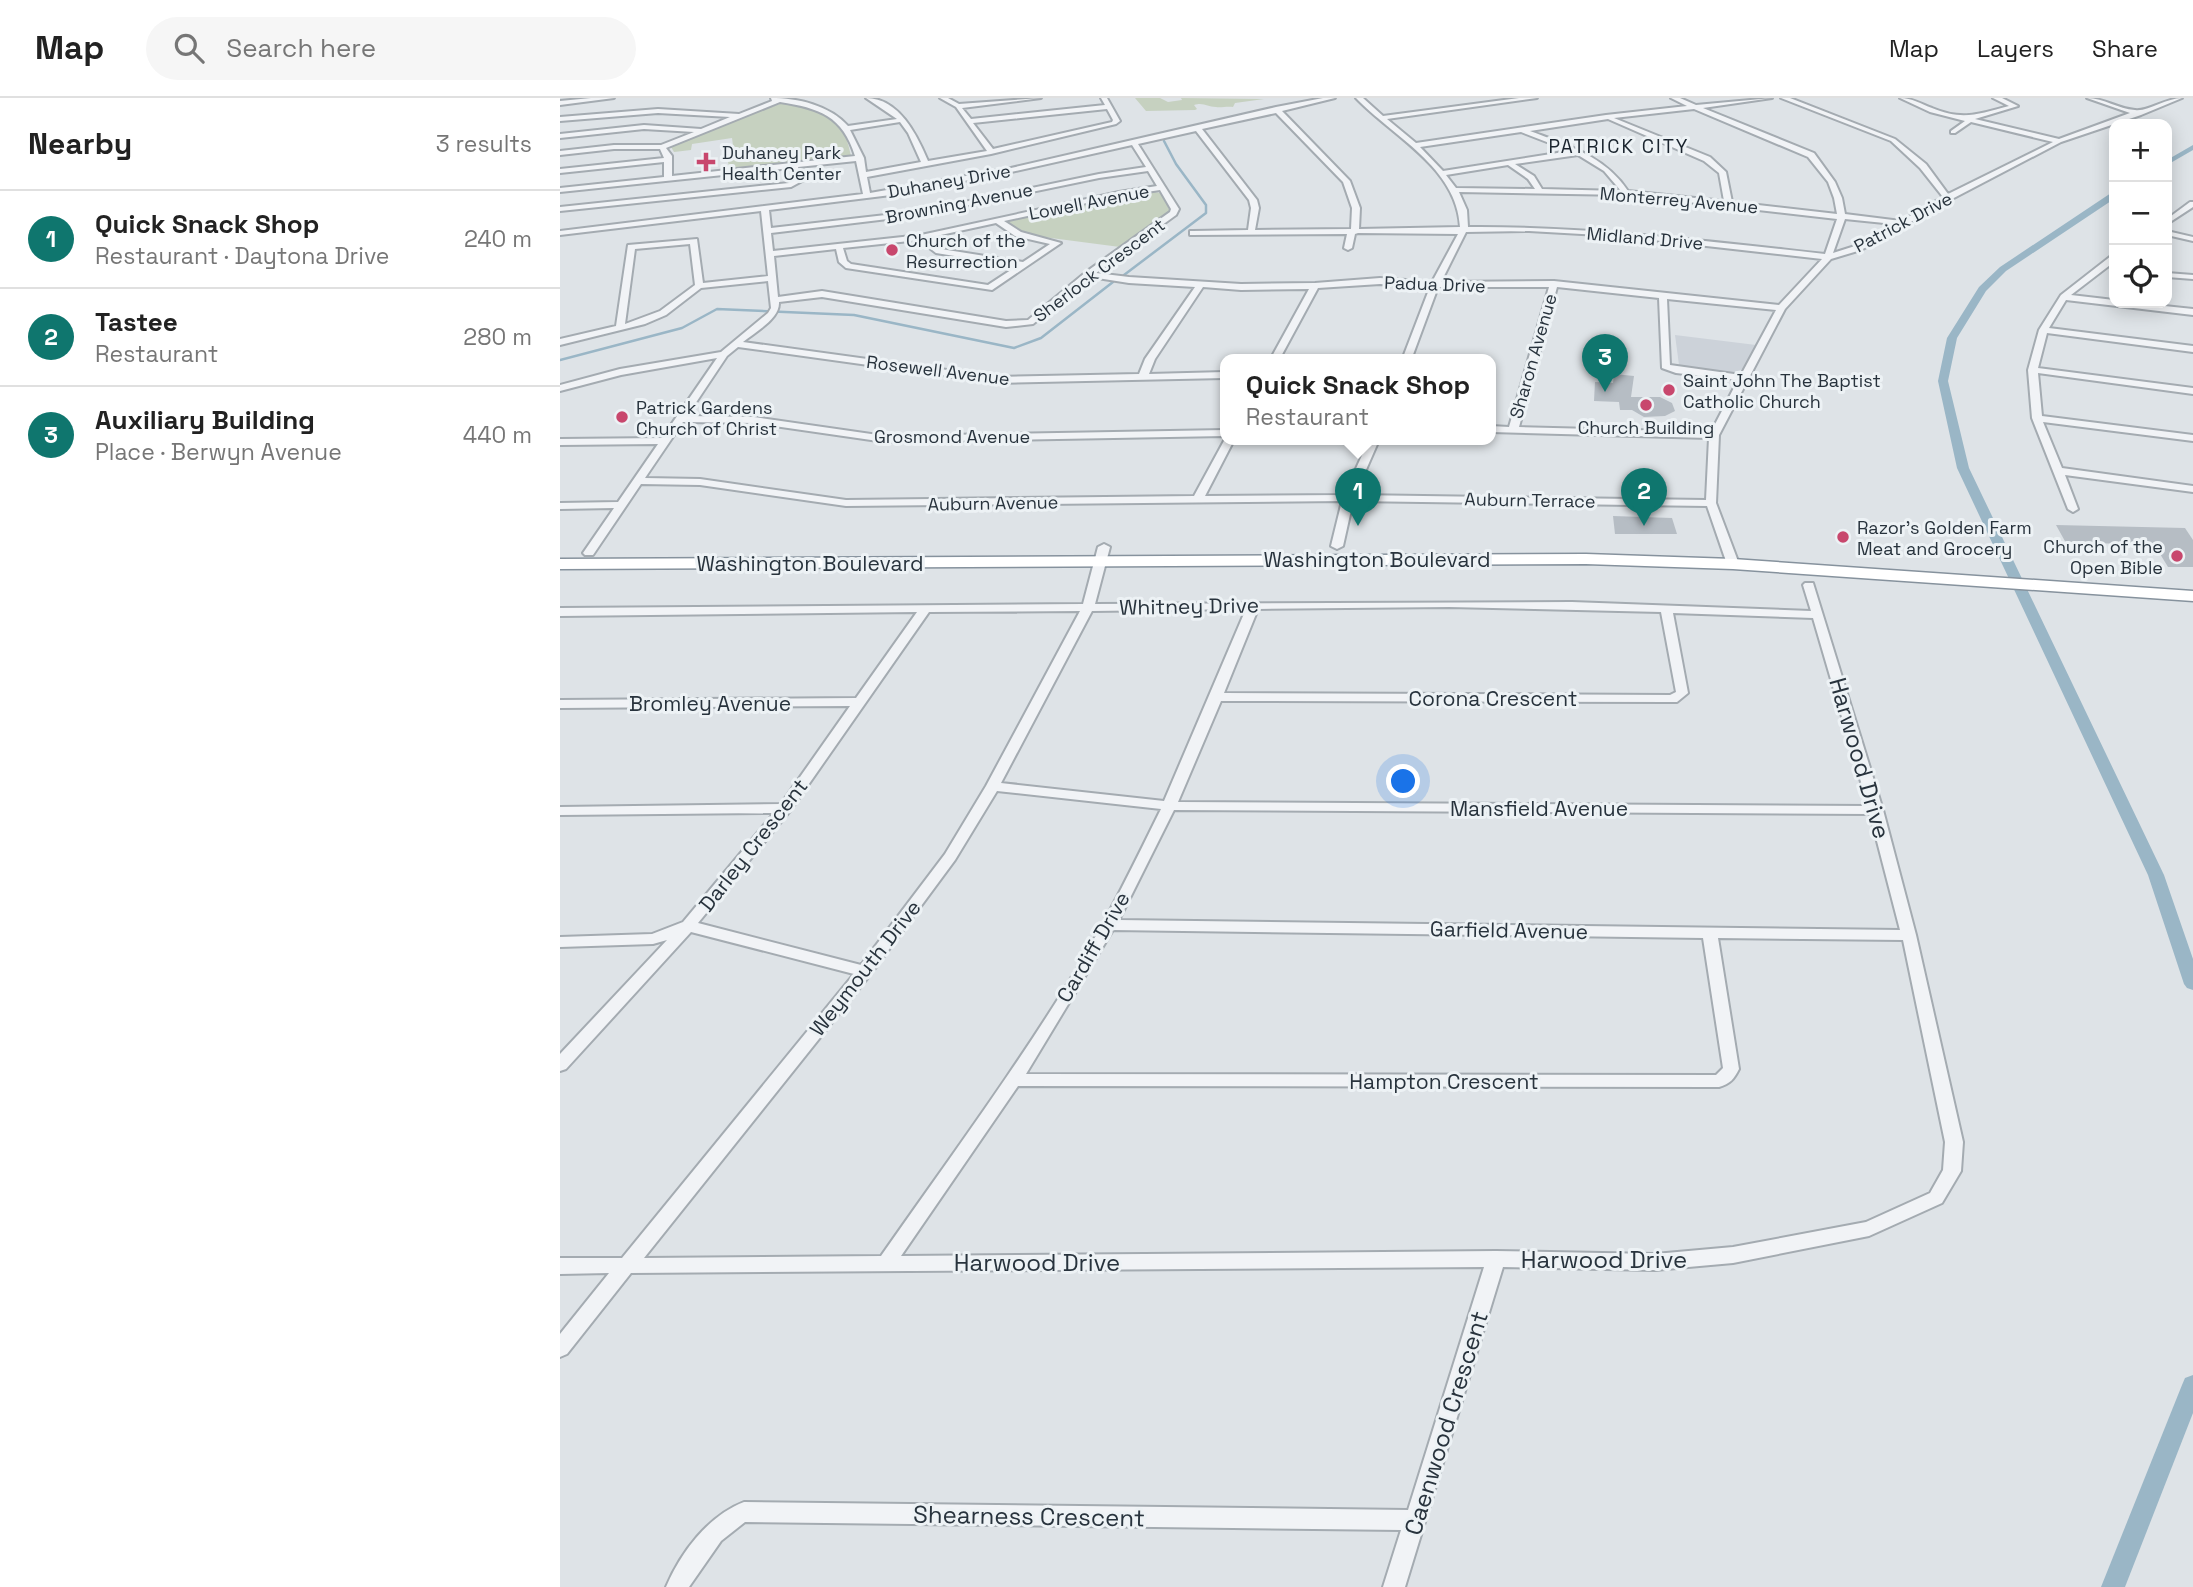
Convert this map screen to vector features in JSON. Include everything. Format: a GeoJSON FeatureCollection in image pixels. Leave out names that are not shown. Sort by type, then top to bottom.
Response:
{"type":"FeatureCollection","features":[{"type":"Feature","properties":{"kind":"highway","name":"Washington Boulevard"},"geometry":{"type":"LineString","coordinates":[[560,565],[1102,554],[1337,546],[1731,558],[2063,580],[2193,584]]}},
{"type":"Feature","properties":{"kind":"highway","name":"Washington Boulevard"},"geometry":{"type":"LineString","coordinates":[[560,554],[1731,558]]}},
{"type":"Feature","properties":{"kind":"highway","name":"Washington Boulevard"},"geometry":{"type":"LineString","coordinates":[[2063,580],[2193,596]]}},
{"type":"Feature","properties":{"kind":"street"},"geometry":{"type":"LineString","coordinates":[[560,103],[611,98]]}},
{"type":"Feature","properties":{"kind":"street"},"geometry":{"type":"LineString","coordinates":[[768,98],[827,113],[848,128],[857,144],[867,196]]}},
{"type":"Feature","properties":{"kind":"street"},"geometry":{"type":"LineString","coordinates":[[869,98],[892,109],[903,120],[914,136],[926,165]]}},
{"type":"Feature","properties":{"kind":"street"},"geometry":{"type":"LineString","coordinates":[[943,98],[958,106],[991,152]]}},
{"type":"Feature","properties":{"kind":"street"},"geometry":{"type":"LineString","coordinates":[[958,106],[1038,98]]}},
{"type":"Feature","properties":{"kind":"street"},"geometry":{"type":"LineString","coordinates":[[864,175],[991,152],[1114,123],[1117,121],[1104,98]]}},
{"type":"Feature","properties":{"kind":"street","name":"Duhaney Drive"},"geometry":{"type":"LineString","coordinates":[[560,233],[867,196],[1011,170],[1332,98]]}},
{"type":"Feature","properties":{"kind":"street"},"geometry":{"type":"LineString","coordinates":[[1359,98],[1441,173],[1454,190],[1462,207],[1462,231],[1434,285],[1408,354]]}},
{"type":"Feature","properties":{"kind":"street"},"geometry":{"type":"LineString","coordinates":[[1380,118],[1534,98]]}},
{"type":"Feature","properties":{"kind":"street"},"geometry":{"type":"LineString","coordinates":[[1674,98],[1811,155],[1820,162],[1836,192],[1842,216],[1828,257]]}},
{"type":"Feature","properties":{"kind":"street"},"geometry":{"type":"LineString","coordinates":[[1413,146],[1606,117],[1769,98]]}},
{"type":"Feature","properties":{"kind":"street"},"geometry":{"type":"LineString","coordinates":[[1784,98],[1894,140],[1923,166],[1947,198]]}},
{"type":"Feature","properties":{"kind":"street"},"geometry":{"type":"LineString","coordinates":[[1903,98],[1932,111],[2059,141]]}},
{"type":"Feature","properties":{"kind":"street"},"geometry":{"type":"LineString","coordinates":[[1954,132],[1968,120],[2015,106],[1996,98]]}},
{"type":"Feature","properties":{"kind":"street"},"geometry":{"type":"LineString","coordinates":[[2090,98],[2139,114]]}},
{"type":"Feature","properties":{"kind":"street","name":"Patrick Drive"},"geometry":{"type":"LineString","coordinates":[[1731,558],[1711,503],[1714,435],[1781,308],[1828,257],[1858,248],[1947,198],[2059,141],[2179,98]]}},
{"type":"Feature","properties":{"kind":"street"},"geometry":{"type":"LineString","coordinates":[[560,153],[614,147],[662,147],[782,100]]}},
{"type":"Feature","properties":{"kind":"street"},"geometry":{"type":"LineString","coordinates":[[969,121],[1109,107]]}},
{"type":"Feature","properties":{"kind":"street"},"geometry":{"type":"LineString","coordinates":[[1276,109],[1346,181],[1356,208],[1348,248]]}},
{"type":"Feature","properties":{"kind":"street"},"geometry":{"type":"LineString","coordinates":[[560,119],[679,111],[740,116]]}},
{"type":"Feature","properties":{"kind":"street"},"geometry":{"type":"LineString","coordinates":[[614,114],[614,130]]}},
{"type":"Feature","properties":{"kind":"street"},"geometry":{"type":"LineString","coordinates":[[1024,115],[1029,124]]}},
{"type":"Feature","properties":{"kind":"street"},"geometry":{"type":"LineString","coordinates":[[1606,117],[1707,159],[1723,172],[1728,203]]}},
{"type":"Feature","properties":{"kind":"street"},"geometry":{"type":"LineString","coordinates":[[848,128],[903,120]]}},
{"type":"Feature","properties":{"kind":"street"},"geometry":{"type":"LineString","coordinates":[[560,136],[661,127],[701,131]]}},
{"type":"Feature","properties":{"kind":"street"},"geometry":{"type":"LineString","coordinates":[[1197,127],[1253,200],[1255,208],[1251,233]]}},
{"type":"Feature","properties":{"kind":"street"},"geometry":{"type":"LineString","coordinates":[[1522,130],[1601,164],[1618,178],[1626,193]]}},
{"type":"Feature","properties":{"kind":"street"},"geometry":{"type":"LineString","coordinates":[[1034,133],[1039,142]]}},
{"type":"Feature","properties":{"kind":"street","name":"Sherlock Crescent"},"geometry":{"type":"LineString","coordinates":[[774,307],[822,295],[1018,324],[1030,322],[1088,274],[1173,213],[1175,209],[1133,141]]}},
{"type":"Feature","properties":{"kind":"street"},"geometry":{"type":"LineString","coordinates":[[662,147],[666,150],[668,178]]}},
{"type":"Feature","properties":{"kind":"street"},"geometry":{"type":"LineString","coordinates":[[1441,173],[1577,152]]}},
{"type":"Feature","properties":{"kind":"street"},"geometry":{"type":"LineString","coordinates":[[560,190],[860,158]]}},
{"type":"Feature","properties":{"kind":"street"},"geometry":{"type":"LineString","coordinates":[[560,171],[667,160]]}},
{"type":"Feature","properties":{"kind":"street"},"geometry":{"type":"LineString","coordinates":[[1508,162],[1531,178],[1539,190]]}},
{"type":"Feature","properties":{"kind":"street"},"geometry":{"type":"LineString","coordinates":[[560,209],[791,185],[798,181],[794,165]]}},
{"type":"Feature","properties":{"kind":"street","name":"Browning Avenue"},"geometry":{"type":"LineString","coordinates":[[767,231],[921,214],[1114,173],[1150,169]]}},
{"type":"Feature","properties":{"kind":"street","name":"Lowell Avenue"},"geometry":{"type":"LineString","coordinates":[[769,254],[921,237],[1119,194],[1161,188]]}},
{"type":"Feature","properties":{"kind":"street","name":"Monterrey Avenue"},"geometry":{"type":"LineString","coordinates":[[1454,190],[1626,193],[1902,223]]}},
{"type":"Feature","properties":{"kind":"street"},"geometry":{"type":"LineString","coordinates":[[635,225],[637,201]]}},
{"type":"Feature","properties":{"kind":"street"},"geometry":{"type":"LineString","coordinates":[[2172,219],[2193,204]]}},
{"type":"Feature","properties":{"kind":"street"},"geometry":{"type":"LineString","coordinates":[[589,553],[724,354],[774,307],[765,210]]}},
{"type":"Feature","properties":{"kind":"street"},"geometry":{"type":"LineString","coordinates":[[839,247],[843,262],[849,266],[991,288],[1057,243],[1018,234],[999,221]]}},
{"type":"Feature","properties":{"kind":"street","name":"Midland Drive"},"geometry":{"type":"LineString","coordinates":[[1193,233],[1529,229],[1617,234],[1828,257]]}},
{"type":"Feature","properties":{"kind":"street"},"geometry":{"type":"LineString","coordinates":[[560,233],[560,240]]}},
{"type":"Feature","properties":{"kind":"street"},"geometry":{"type":"LineString","coordinates":[[2172,234],[2193,239]]}},
{"type":"Feature","properties":{"kind":"street"},"geometry":{"type":"LineString","coordinates":[[921,237],[939,251],[1025,265]]}},
{"type":"Feature","properties":{"kind":"street"},"geometry":{"type":"LineString","coordinates":[[620,328],[631,247],[694,241],[698,286]]}},
{"type":"Feature","properties":{"kind":"street"},"geometry":{"type":"LineString","coordinates":[[2073,509],[2037,418],[2033,370],[2043,330],[2064,297],[2109,261]]}},
{"type":"Feature","properties":{"kind":"street"},"geometry":{"type":"LineString","coordinates":[[2100,267],[2109,268]]}},
{"type":"Feature","properties":{"kind":"street","name":"Padua Drive"},"geometry":{"type":"LineString","coordinates":[[1088,274],[1200,286],[1315,286],[1380,281],[1434,285],[1554,284],[1781,308]]}},
{"type":"Feature","properties":{"kind":"street"},"geometry":{"type":"LineString","coordinates":[[2172,275],[2193,277]]}},
{"type":"Feature","properties":{"kind":"street"},"geometry":{"type":"LineString","coordinates":[[560,342],[620,328],[663,313],[698,286],[772,278]]}},
{"type":"Feature","properties":{"kind":"street","name":"Sharon Avenue"},"geometry":{"type":"LineString","coordinates":[[1513,429],[1554,284]]}},
{"type":"Feature","properties":{"kind":"street"},"geometry":{"type":"LineString","coordinates":[[1143,377],[1150,359],[1200,286]]}},
{"type":"Feature","properties":{"kind":"street"},"geometry":{"type":"LineString","coordinates":[[1277,354],[1315,286]]}},
{"type":"Feature","properties":{"kind":"street"},"geometry":{"type":"LineString","coordinates":[[1663,294],[1665,366],[1676,370],[1746,378]]}},
{"type":"Feature","properties":{"kind":"street"},"geometry":{"type":"LineString","coordinates":[[2064,297],[2193,312]]}},
{"type":"Feature","properties":{"kind":"street"},"geometry":{"type":"LineString","coordinates":[[2043,330],[2193,349]]}},
{"type":"Feature","properties":{"kind":"street","name":"Rosewell Avenue"},"geometry":{"type":"LineString","coordinates":[[735,344],[998,380],[1220,375]]}},
{"type":"Feature","properties":{"kind":"street"},"geometry":{"type":"LineString","coordinates":[[560,388],[620,372],[724,354]]}},
{"type":"Feature","properties":{"kind":"street"},"geometry":{"type":"LineString","coordinates":[[2033,370],[2193,391]]}},
{"type":"Feature","properties":{"kind":"street","name":"Grosmond Avenue"},"geometry":{"type":"LineString","coordinates":[[681,418],[754,420],[885,439],[1220,433]]}},
{"type":"Feature","properties":{"kind":"street"},"geometry":{"type":"LineString","coordinates":[[2037,418],[2193,438]]}},
{"type":"Feature","properties":{"kind":"street"},"geometry":{"type":"LineString","coordinates":[[1496,429],[1714,435]]}},
{"type":"Feature","properties":{"kind":"street"},"geometry":{"type":"LineString","coordinates":[[560,442],[663,441]]}},
{"type":"Feature","properties":{"kind":"street"},"geometry":{"type":"LineString","coordinates":[[1198,499],[1226,445]]}},
{"type":"Feature","properties":{"kind":"street"},"geometry":{"type":"LineString","coordinates":[[1337,546],[1348,498],[1372,445]]}},
{"type":"Feature","properties":{"kind":"street"},"geometry":{"type":"LineString","coordinates":[[2058,471],[2193,489]]}},
{"type":"Feature","properties":{"kind":"street","name":"Auburn Avenue"},"geometry":{"type":"LineString","coordinates":[[639,481],[700,482],[846,503],[1348,498]]}},
{"type":"Feature","properties":{"kind":"street","name":"Auburn Terrace"},"geometry":{"type":"LineString","coordinates":[[1348,498],[1711,503]]}},
{"type":"Feature","properties":{"kind":"street"},"geometry":{"type":"LineString","coordinates":[[560,506],[620,505]]}},
{"type":"Feature","properties":{"kind":"street","name":"Weymouth Drive"},"geometry":{"type":"LineString","coordinates":[[560,1348],[865,971],[950,857],[993,786],[1088,607],[1102,554]]}},
{"type":"Feature","properties":{"kind":"street","name":"Harwood Drive"},"geometry":{"type":"LineString","coordinates":[[560,1266],[1496,1259],[1655,1262],[1733,1255],[1869,1229],[1936,1198],[1952,1171],[1954,1142],[1909,935],[1876,810],[1809,585]]}},
{"type":"Feature","properties":{"kind":"street","name":"Whitney Drive"},"geometry":{"type":"LineString","coordinates":[[560,612],[1476,604],[1818,615]]}},
{"type":"Feature","properties":{"kind":"street","name":"Cardiff Drive"},"geometry":{"type":"LineString","coordinates":[[886,1263],[1014,1080],[1109,925],[1169,806],[1254,606]]}},
{"type":"Feature","properties":{"kind":"street","name":"Darley Crescent"},"geometry":{"type":"LineString","coordinates":[[560,1065],[688,926],[785,808],[925,609]]}},
{"type":"Feature","properties":{"kind":"street","name":"Corona Crescent"},"geometry":{"type":"LineString","coordinates":[[1217,697],[1673,698],[1682,693],[1666,609]]}},
{"type":"Feature","properties":{"kind":"street","name":"Bromley Avenue"},"geometry":{"type":"LineString","coordinates":[[560,704],[860,702]]}},
{"type":"Feature","properties":{"kind":"street","name":"Mansfield Avenue"},"geometry":{"type":"LineString","coordinates":[[993,786],[1169,806],[1876,810]]}},
{"type":"Feature","properties":{"kind":"street"},"geometry":{"type":"LineString","coordinates":[[560,811],[785,808]]}},
{"type":"Feature","properties":{"kind":"street","name":"Garfield Avenue"},"geometry":{"type":"LineString","coordinates":[[1109,925],[1909,935]]}},
{"type":"Feature","properties":{"kind":"street"},"geometry":{"type":"LineString","coordinates":[[560,942],[653,939],[688,926],[865,971]]}},
{"type":"Feature","properties":{"kind":"street","name":"Hampton Crescent"},"geometry":{"type":"LineString","coordinates":[[1014,1080],[1719,1081],[1726,1077],[1731,1069],[1710,933]]}},
{"type":"Feature","properties":{"kind":"street","name":"Caenwood Crescent"},"geometry":{"type":"LineString","coordinates":[[1394,1587],[1496,1259]]}},
{"type":"Feature","properties":{"kind":"street","name":"Shearness Crescent"},"geometry":{"type":"LineString","coordinates":[[677,1587],[717,1528],[729,1518],[744,1512],[1416,1520]]}},
{"type":"Feature","properties":{"kind":"shaded area"},"geometry":{"type":"Polygon","coordinates":[[[1675,335],[1756,345],[1743,369],[1732,373],[1687,369],[1679,365],[1675,335]]]}},
{"type":"Feature","properties":{"kind":"green space"},"geometry":{"type":"Polygon","coordinates":[[[1135,98],[1160,98],[1168,102],[1182,100],[1181,98],[1264,99],[1235,103],[1233,107],[1200,104],[1194,105],[1197,109],[1195,110],[1146,111],[1135,98]]]}},
{"type":"Feature","properties":{"kind":"green space"},"geometry":{"type":"Polygon","coordinates":[[[782,103],[806,108],[831,119],[844,133],[851,156],[730,170],[726,154],[734,153],[732,138],[692,144],[691,150],[674,152],[671,147],[674,144],[782,103]]]}},
{"type":"Feature","properties":{"kind":"green space"},"geometry":{"type":"Polygon","coordinates":[[[1148,191],[1161,193],[1170,211],[1120,247],[1028,235],[1008,222],[1016,218],[1148,191]]]}},
{"type":"Feature","properties":{"kind":"building"},"geometry":{"type":"Polygon","coordinates":[[[1614,374],[1634,376],[1631,397],[1660,397],[1672,403],[1675,411],[1665,416],[1644,417],[1632,410],[1620,410],[1619,402],[1594,401],[1595,382],[1613,383],[1614,374]]]}},
{"type":"Feature","properties":{"kind":"building"},"geometry":{"type":"Polygon","coordinates":[[[1613,516],[1672,518],[1677,534],[1615,534],[1613,516]]]}},
{"type":"Feature","properties":{"kind":"building"},"geometry":{"type":"Polygon","coordinates":[[[2056,525],[2185,528],[2193,540],[2193,567],[2168,567],[2154,544],[2066,543],[2056,525]]]}},
{"type":"Feature","properties":{"kind":"waterway"},"geometry":{"type":"LineString","coordinates":[[1124,275],[1206,213],[1206,205],[1176,164],[1164,141]]}},
{"type":"Feature","properties":{"kind":"waterway"},"geometry":{"type":"LineString","coordinates":[[2172,160],[2193,147]]}},
{"type":"Feature","properties":{"kind":"waterway"},"geometry":{"type":"LineString","coordinates":[[2109,198],[2003,269],[1982,289],[1952,338],[1943,381],[1963,468],[2156,875],[2193,984]]}},
{"type":"Feature","properties":{"kind":"waterway"},"geometry":{"type":"LineString","coordinates":[[560,360],[682,328],[717,309],[854,315],[1014,348],[1041,338],[1113,282]]}},
{"type":"Feature","properties":{"kind":"waterway"},"geometry":{"type":"LineString","coordinates":[[2113,1587],[2193,1385]]}},
{"type":"Feature","properties":{"kind":"place","name":"Duhaney Park Health Center"},"geometry":{"type":"Point","coordinates":[706,162]}},
{"type":"Feature","properties":{"kind":"place","name":"Church of the Resurrection"},"geometry":{"type":"Point","coordinates":[892,250]}},
{"type":"Feature","properties":{"kind":"place","name":"Saint John The Baptist Catholic Church"},"geometry":{"type":"Point","coordinates":[1669,390]}},
{"type":"Feature","properties":{"kind":"place","name":"Auxiliary Building"},"geometry":{"type":"Point","coordinates":[1605,392]}},
{"type":"Feature","properties":{"kind":"place","name":"Church Building"},"geometry":{"type":"Point","coordinates":[1646,405]}},
{"type":"Feature","properties":{"kind":"place","name":"Patrick Gardens Church of Christ"},"geometry":{"type":"Point","coordinates":[622,417]}},
{"type":"Feature","properties":{"kind":"place","name":"Quick Snack Shop"},"geometry":{"type":"Point","coordinates":[1358,526]}},
{"type":"Feature","properties":{"kind":"place","name":"Tastee"},"geometry":{"type":"Point","coordinates":[1644,526]}},
{"type":"Feature","properties":{"kind":"place","name":"Razor's Golden Farm Meat and Grocery"},"geometry":{"type":"Point","coordinates":[1843,537]}},
{"type":"Feature","properties":{"kind":"place","name":"Church of the Open Bible"},"geometry":{"type":"Point","coordinates":[2177,556]}},
{"type":"Feature","properties":{"kind":"district","name":"PATRICK CITY"},"geometry":{"type":"Point","coordinates":[1619,146]}}]}
